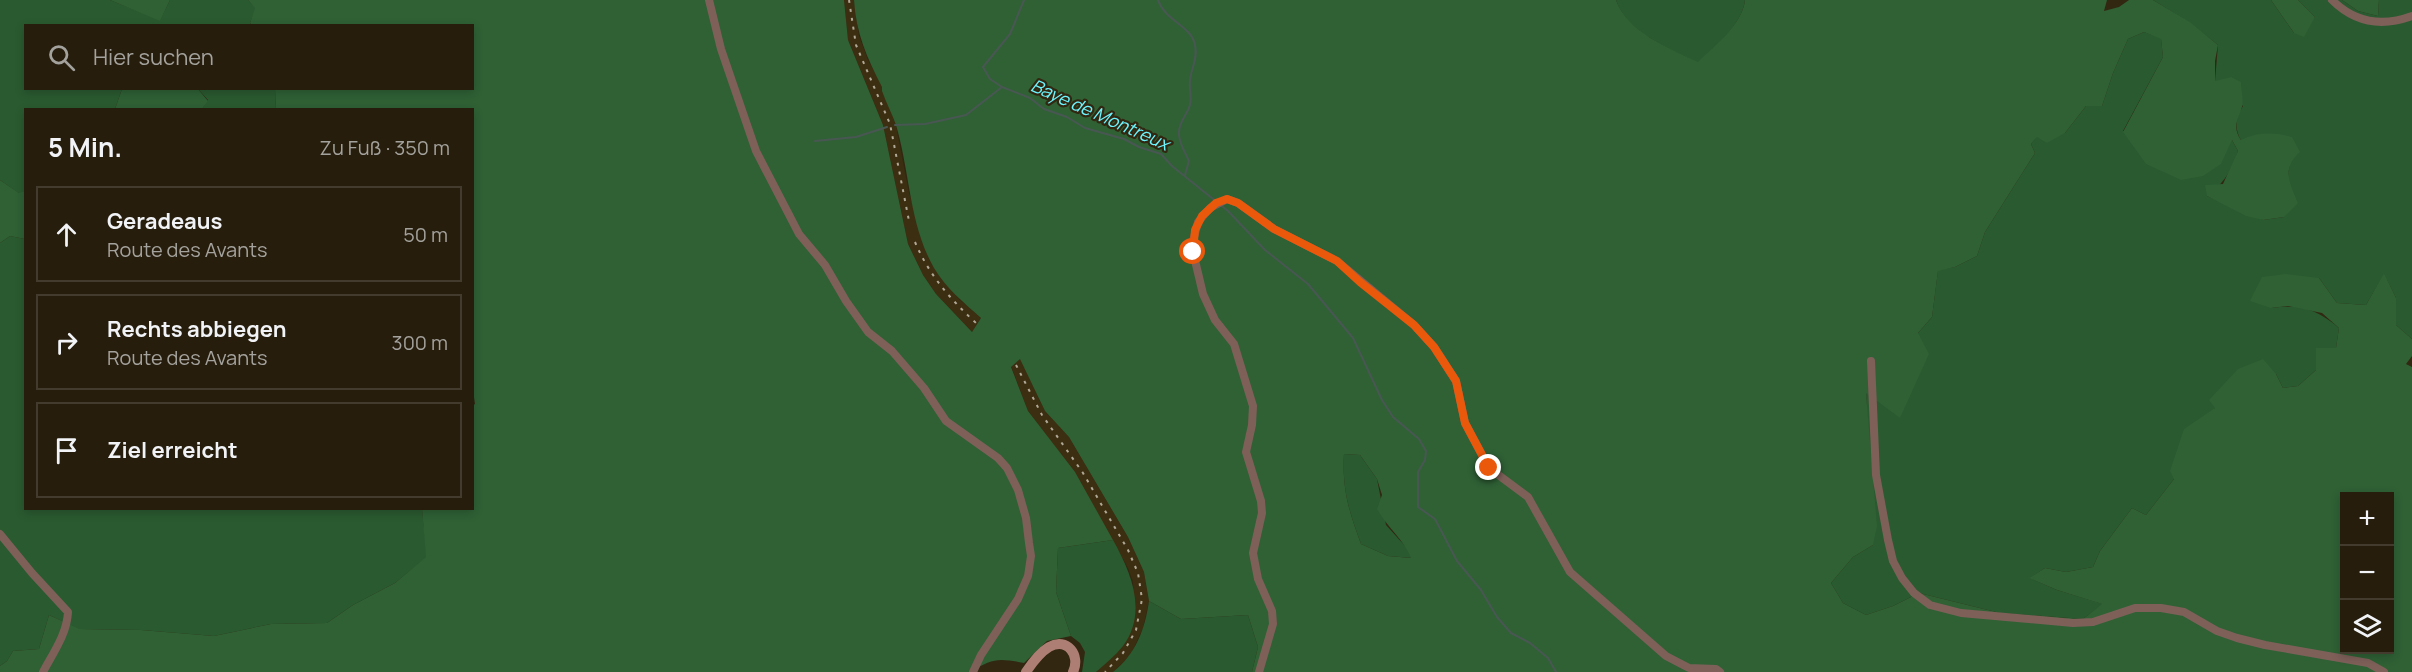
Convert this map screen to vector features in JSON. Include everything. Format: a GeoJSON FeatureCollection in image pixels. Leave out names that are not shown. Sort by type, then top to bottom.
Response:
{"type":"FeatureCollection","features":[{"type":"Feature","properties":{"kind":"street"},"geometry":{"type":"LineString","coordinates":[[709,0],[721,50],[756,151],[799,234],[825,265],[868,332],[892,351],[924,388],[946,421],[998,458],[1007,468],[1018,490],[1026,518],[1030,549],[1028,576],[1018,599],[981,655],[973,672]]}},
{"type":"Feature","properties":{"kind":"street"},"geometry":{"type":"LineString","coordinates":[[2332,0],[2354,16],[2376,23],[2391,23],[2412,16]]}},
{"type":"Feature","properties":{"kind":"street"},"geometry":{"type":"LineString","coordinates":[[1259,672],[1273,624],[1272,611],[1258,579],[1254,554],[1262,513],[1261,501],[1246,452],[1252,425],[1253,406],[1234,344],[1208,308],[1197,276],[1193,241],[1195,230],[1202,216],[1216,203],[1227,199],[1238,203],[1274,229],[1337,261],[1414,325],[1434,347],[1453,375],[1459,391],[1465,423],[1489,468],[1528,497],[1570,572],[1666,656],[1689,668],[1716,669],[1720,672]]}},
{"type":"Feature","properties":{"kind":"street"},"geometry":{"type":"LineString","coordinates":[[1871,361],[1876,475],[1893,561],[1902,578],[1914,593],[1930,605],[1961,614],[2073,623],[2093,622],[2134,608],[2162,608],[2184,612],[2217,631],[2237,638],[2368,663],[2384,672]]}},
{"type":"Feature","properties":{"kind":"street"},"geometry":{"type":"LineString","coordinates":[[0,534],[68,612],[68,622],[63,634],[43,672]]}},
{"type":"Feature","properties":{"kind":"street"},"geometry":{"type":"LineString","coordinates":[[1026,672],[1046,649],[1059,645],[1067,647],[1074,653],[1076,663],[1073,672]]}},
{"type":"Feature","properties":{"kind":"shaded area"},"geometry":{"type":"Polygon","coordinates":[[[844,0],[854,0],[859,36],[868,60],[883,87],[896,126],[909,193],[934,267],[960,300],[981,318],[972,332],[936,294],[923,275],[908,244],[883,125],[848,40],[844,0]]]}},
{"type":"Feature","properties":{"kind":"shaded area"},"geometry":{"type":"Polygon","coordinates":[[[1020,358],[1045,411],[1069,437],[1128,537],[1144,572],[1149,601],[1143,628],[1130,656],[1113,672],[1096,672],[1125,643],[1134,619],[1133,582],[1128,568],[1074,472],[1028,411],[1011,366],[1020,358]]]}},
{"type":"Feature","properties":{"kind":"green space"},"geometry":{"type":"Polygon","coordinates":[[[0,0],[110,0],[160,20],[170,0],[248,0],[256,8],[251,24],[24,24],[24,90],[122,90],[115,108],[24,108],[24,192],[20,194],[0,180],[0,0]]]}},
{"type":"Feature","properties":{"kind":"green space"},"geometry":{"type":"Polygon","coordinates":[[[110,0],[170,0],[160,21],[110,0]]]}},
{"type":"Feature","properties":{"kind":"green space"},"geometry":{"type":"Polygon","coordinates":[[[248,0],[844,0],[848,40],[883,125],[908,244],[923,275],[936,294],[972,332],[981,318],[944,282],[934,268],[919,234],[896,125],[863,45],[854,0],[1616,0],[1630,21],[1640,30],[1663,45],[1698,62],[1720,42],[1733,26],[1739,18],[1745,0],[2107,0],[2104,11],[2119,7],[2129,0],[2153,0],[2190,22],[2218,45],[2215,81],[2231,77],[2241,82],[2243,104],[2236,127],[2241,140],[2253,135],[2266,134],[2292,137],[2300,152],[2294,158],[2289,170],[2292,189],[2298,203],[2284,217],[2263,220],[2246,216],[2207,196],[2205,185],[2223,184],[2238,151],[2232,140],[2221,164],[2203,176],[2181,180],[2146,164],[2123,132],[2163,57],[2161,39],[2144,32],[2128,39],[2102,106],[2086,106],[2065,133],[2047,143],[2037,137],[2031,144],[2035,153],[1985,232],[1977,256],[1955,267],[1938,271],[1932,317],[1918,333],[1929,354],[1900,418],[1866,393],[1877,526],[1873,545],[1853,557],[1831,583],[1843,603],[1866,615],[1893,606],[1919,593],[2000,613],[2083,619],[2102,604],[2057,590],[2029,578],[2045,568],[2066,572],[2093,567],[2100,551],[2132,508],[2146,515],[2174,479],[2170,471],[2184,429],[2215,408],[2209,400],[2238,369],[2263,359],[2276,374],[2283,388],[2298,386],[2316,370],[2316,348],[2336,348],[2339,328],[2322,313],[2288,306],[2271,308],[2250,301],[2262,277],[2285,274],[2319,278],[2337,303],[2366,305],[2384,273],[2396,298],[2396,325],[2412,339],[2412,356],[2406,364],[2412,367],[2412,672],[1252,672],[1258,647],[1248,615],[1181,619],[1149,601],[1144,572],[1128,537],[1069,437],[1045,411],[1020,359],[1011,367],[1028,411],[1075,472],[1113,540],[1058,548],[1056,592],[1071,636],[1047,641],[1024,663],[996,660],[970,672],[0,672],[0,666],[7,661],[13,651],[39,649],[49,615],[80,629],[141,630],[214,636],[271,624],[327,623],[353,605],[395,583],[426,557],[422,510],[474,510],[474,108],[276,108],[275,90],[474,90],[474,24],[251,24],[255,8],[248,0]],[[1344,454],[1347,500],[1361,544],[1388,556],[1411,558],[1377,509],[1382,495],[1377,479],[1360,455],[1344,454]]]}},
{"type":"Feature","properties":{"kind":"green space"},"geometry":{"type":"Polygon","coordinates":[[[1616,0],[1745,0],[1739,18],[1720,42],[1698,63],[1639,30],[1621,11],[1616,0]]]}},
{"type":"Feature","properties":{"kind":"green space"},"geometry":{"type":"Polygon","coordinates":[[[2153,0],[2271,0],[2294,33],[2315,17],[2298,0],[2342,0],[2358,11],[2378,16],[2379,0],[2412,0],[2412,339],[2396,325],[2396,298],[2384,274],[2366,305],[2337,303],[2319,278],[2271,308],[2308,309],[2323,316],[2339,328],[2336,348],[2298,386],[2283,388],[2276,374],[2215,408],[2174,479],[2146,515],[2132,508],[2100,551],[2093,567],[2066,572],[2045,568],[2030,578],[2057,590],[2103,604],[2083,619],[2000,613],[1919,593],[1893,606],[1866,615],[1843,603],[1831,583],[1853,557],[1873,545],[1866,392],[1900,417],[1918,333],[1932,317],[1938,270],[1955,267],[1977,256],[1985,232],[2035,153],[2031,144],[2037,136],[2065,133],[2086,106],[2102,106],[2128,39],[2144,32],[2161,38],[2163,57],[2123,131],[2232,140],[2238,151],[2233,165],[2222,182],[2207,196],[2263,220],[2284,217],[2290,160],[2241,140],[2237,132],[2237,123],[2243,106],[2215,81],[2218,45],[2189,22],[2153,0]]]}},
{"type":"Feature","properties":{"kind":"green space"},"geometry":{"type":"Polygon","coordinates":[[[2271,0],[2298,0],[2315,17],[2304,37],[2294,33],[2271,0]]]}},
{"type":"Feature","properties":{"kind":"green space"},"geometry":{"type":"Polygon","coordinates":[[[2342,0],[2379,0],[2378,16],[2358,11],[2342,0]]]}},
{"type":"Feature","properties":{"kind":"green space"},"geometry":{"type":"Polygon","coordinates":[[[122,90],[199,90],[208,101],[203,108],[115,108],[122,90]]]}},
{"type":"Feature","properties":{"kind":"green space"},"geometry":{"type":"Polygon","coordinates":[[[199,90],[275,90],[276,108],[203,108],[208,100],[199,90]]]}},
{"type":"Feature","properties":{"kind":"green space"},"geometry":{"type":"Polygon","coordinates":[[[0,180],[19,193],[24,191],[24,239],[10,236],[0,243],[0,180]]]}},
{"type":"Feature","properties":{"kind":"green space"},"geometry":{"type":"Polygon","coordinates":[[[10,236],[24,239],[24,510],[422,510],[427,557],[395,583],[353,605],[327,623],[271,624],[214,636],[141,630],[79,629],[49,615],[39,649],[13,651],[7,661],[0,666],[0,243],[10,236]]]}},
{"type":"Feature","properties":{"kind":"green space"},"geometry":{"type":"Polygon","coordinates":[[[1344,454],[1360,455],[1377,479],[1386,525],[1406,547],[1412,558],[1388,556],[1361,544],[1347,500],[1344,454]]]}},
{"type":"Feature","properties":{"kind":"green space"},"geometry":{"type":"Polygon","coordinates":[[[1113,540],[1131,579],[1136,606],[1135,620],[1123,646],[1113,657],[1096,672],[1082,672],[1085,652],[1080,643],[1071,636],[1056,592],[1058,548],[1113,540]]]}},
{"type":"Feature","properties":{"kind":"green space"},"geometry":{"type":"Polygon","coordinates":[[[1149,601],[1181,619],[1248,615],[1258,647],[1252,672],[1113,672],[1128,657],[1138,640],[1149,601]]]}},
{"type":"Feature","properties":{"kind":"waterway","name":"Baye de Montreux"},"geometry":{"type":"LineString","coordinates":[[1024,0],[1010,34],[983,67],[990,79],[1002,87],[1030,98],[1044,109],[1067,117],[1085,128],[1124,139],[1161,154],[1172,166],[1228,211],[1265,250],[1308,284],[1353,338],[1382,400],[1393,417],[1419,439],[1426,451],[1425,460],[1418,472],[1418,507],[1435,519],[1457,561],[1481,590],[1497,617],[1511,633],[1530,643],[1548,658],[1556,672]]}},
{"type":"Feature","properties":{"kind":"waterway"},"geometry":{"type":"LineString","coordinates":[[1158,0],[1166,13],[1189,33],[1195,45],[1196,55],[1190,81],[1190,105],[1179,131],[1180,142],[1189,161],[1185,175]]}},
{"type":"Feature","properties":{"kind":"waterway"},"geometry":{"type":"LineString","coordinates":[[895,125],[925,124],[966,115],[1002,87]]}},
{"type":"Feature","properties":{"kind":"waterway"},"geometry":{"type":"LineString","coordinates":[[815,141],[856,137],[887,127]]}},
{"type":"Feature","properties":{"kind":"railway"},"geometry":{"type":"LineString","coordinates":[[849,0],[856,45],[890,124],[909,221]]}},
{"type":"Feature","properties":{"kind":"railway"},"geometry":{"type":"LineString","coordinates":[[915,242],[941,286],[976,323]]}},
{"type":"Feature","properties":{"kind":"railway"},"geometry":{"type":"LineString","coordinates":[[1016,365],[1042,415],[1083,473],[1128,550],[1138,573],[1142,599],[1136,630],[1123,653],[1105,672]]}},
{"type":"Feature","properties":{"kind":"route"},"geometry":{"type":"LineString","coordinates":[[1193,252],[1193,241],[1198,222],[1216,203],[1227,199],[1238,203],[1274,229],[1337,261],[1414,325],[1434,347],[1456,381],[1462,416],[1489,468]]}}]}
